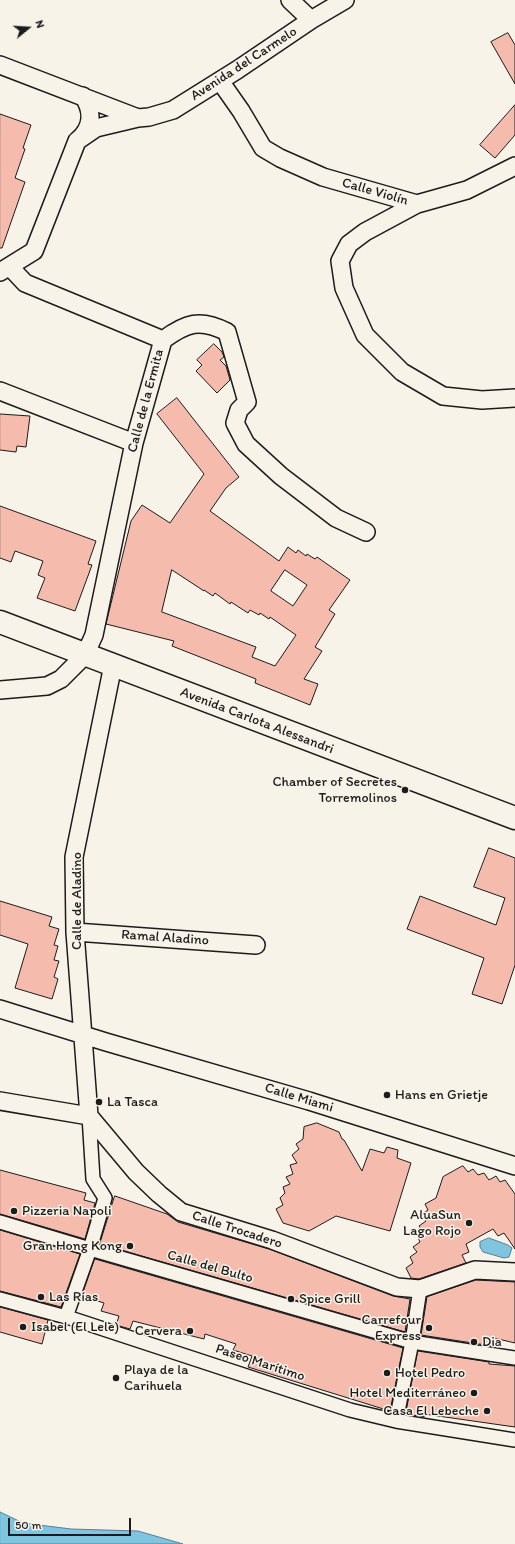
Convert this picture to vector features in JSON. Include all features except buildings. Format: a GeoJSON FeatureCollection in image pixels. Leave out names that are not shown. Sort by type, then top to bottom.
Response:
{"type":"FeatureCollection","features":[{"type":"Feature","properties":{"kind":"main road","name":"Avenida Carlota Alessandri"},"geometry":{"type":"LineString","coordinates":[[0,622],[515,818]]}},
{"type":"Feature","properties":{"kind":"street"},"geometry":{"type":"LineString","coordinates":[[290,0],[311,20]]}},
{"type":"Feature","properties":{"kind":"street","name":"Avenida del Carmelo"},"geometry":{"type":"LineString","coordinates":[[138,118],[149,117],[173,110],[220,81],[311,20],[345,0]]}},
{"type":"Feature","properties":{"kind":"street"},"geometry":{"type":"LineString","coordinates":[[0,65],[138,118]]}},
{"type":"Feature","properties":{"kind":"street","name":"Calle Violín"},"geometry":{"type":"LineString","coordinates":[[220,81],[242,111],[262,148],[280,158],[323,177],[417,204]]}},
{"type":"Feature","properties":{"kind":"street","name":"Calle de la Ermita"},"geometry":{"type":"LineString","coordinates":[[83,96],[89,108],[91,120],[84,136],[77,141],[34,251],[5,270],[25,283],[162,340],[134,443],[94,635],[85,655]]}},
{"type":"Feature","properties":{"kind":"street"},"geometry":{"type":"LineString","coordinates":[[77,141],[96,128],[138,118]]}},
{"type":"Feature","properties":{"kind":"street"},"geometry":{"type":"LineString","coordinates":[[417,204],[467,190],[515,166]]}},
{"type":"Feature","properties":{"kind":"street","name":"Calle Violín"},"geometry":{"type":"LineString","coordinates":[[417,204],[365,232],[349,244],[340,261],[344,288],[365,335],[402,372],[443,396],[482,400],[515,398]]}},
{"type":"Feature","properties":{"kind":"street"},"geometry":{"type":"LineString","coordinates":[[162,340],[190,324],[213,325],[227,332],[247,402],[239,410],[235,423],[246,444],[281,476],[336,518],[366,532]]}},
{"type":"Feature","properties":{"kind":"street"},"geometry":{"type":"LineString","coordinates":[[0,391],[134,443]]}},
{"type":"Feature","properties":{"kind":"street"},"geometry":{"type":"LineString","coordinates":[[0,690],[47,686],[61,679],[85,655]]}},
{"type":"Feature","properties":{"kind":"street","name":"Calle de Aladino"},"geometry":{"type":"LineString","coordinates":[[89,1116],[75,932],[74,857],[113,665]]}},
{"type":"Feature","properties":{"kind":"street","name":"Ramal Aladino"},"geometry":{"type":"LineString","coordinates":[[75,932],[256,945]]}},
{"type":"Feature","properties":{"kind":"street","name":"Calle Miami"},"geometry":{"type":"LineString","coordinates":[[0,1009],[309,1100],[515,1166]]}},
{"type":"Feature","properties":{"kind":"street"},"geometry":{"type":"LineString","coordinates":[[0,1101],[89,1116],[93,1179],[105,1198],[90,1250],[66,1317]]}},
{"type":"Feature","properties":{"kind":"street","name":"Calle Trocadero"},"geometry":{"type":"LineString","coordinates":[[89,1116],[136,1172],[181,1212],[272,1240],[397,1287],[420,1290]]}},
{"type":"Feature","properties":{"kind":"street","name":"Calle del Bulto"},"geometry":{"type":"LineString","coordinates":[[0,1222],[90,1250],[412,1342],[515,1358]]}},
{"type":"Feature","properties":{"kind":"street"},"geometry":{"type":"LineString","coordinates":[[396,1420],[412,1342],[420,1290],[475,1270],[515,1272]]}},
{"type":"Feature","properties":{"kind":"street","name":"Paseo Marítimo"},"geometry":{"type":"LineString","coordinates":[[0,1298],[66,1317],[350,1410],[396,1420],[515,1440]]}},
{"type":"Feature","properties":{"kind":"water"},"geometry":{"type":"Polygon","coordinates":[[[489,1238],[512,1248],[509,1257],[504,1258],[483,1252],[480,1247],[480,1242],[489,1238]]]}},
{"type":"Feature","properties":{"kind":"water"},"geometry":{"type":"Polygon","coordinates":[[[0,1512],[23,1523],[71,1529],[138,1531],[183,1544],[0,1544],[0,1512]]]}},
{"type":"Feature","properties":{"kind":"place","name":"Chamber of Secretes Torremolinos"},"geometry":{"type":"Point","coordinates":[405,790]}},
{"type":"Feature","properties":{"kind":"place","name":"Hans en Grietje"},"geometry":{"type":"Point","coordinates":[387,1095]}},
{"type":"Feature","properties":{"kind":"place","name":"La Tasca"},"geometry":{"type":"Point","coordinates":[99,1102]}},
{"type":"Feature","properties":{"kind":"place","name":"Pizzeria Napoli"},"geometry":{"type":"Point","coordinates":[14,1211]}},
{"type":"Feature","properties":{"kind":"place","name":"AluaSun Lago Rojo"},"geometry":{"type":"Point","coordinates":[469,1223]}},
{"type":"Feature","properties":{"kind":"place","name":"Gran Hong Kong"},"geometry":{"type":"Point","coordinates":[130,1246]}},
{"type":"Feature","properties":{"kind":"place","name":"Las Rías"},"geometry":{"type":"Point","coordinates":[41,1297]}},
{"type":"Feature","properties":{"kind":"place","name":"Spice Grill"},"geometry":{"type":"Point","coordinates":[291,1299]}},
{"type":"Feature","properties":{"kind":"place","name":"Isabel (El Lele)"},"geometry":{"type":"Point","coordinates":[23,1327]}},
{"type":"Feature","properties":{"kind":"place","name":"Carrefour Express"},"geometry":{"type":"Point","coordinates":[429,1328]}},
{"type":"Feature","properties":{"kind":"place","name":"Cervera"},"geometry":{"type":"Point","coordinates":[190,1331]}},
{"type":"Feature","properties":{"kind":"place","name":"Dia"},"geometry":{"type":"Point","coordinates":[474,1342]}},
{"type":"Feature","properties":{"kind":"place","name":"Hotel Pedro"},"geometry":{"type":"Point","coordinates":[387,1373]}},
{"type":"Feature","properties":{"kind":"place","name":"Playa de la Carihuela"},"geometry":{"type":"Point","coordinates":[116,1378]}},
{"type":"Feature","properties":{"kind":"place","name":"Hotel Mediterráneo"},"geometry":{"type":"Point","coordinates":[474,1393]}},
{"type":"Feature","properties":{"kind":"place","name":"Casa El Lebeche"},"geometry":{"type":"Point","coordinates":[487,1411]}}]}
